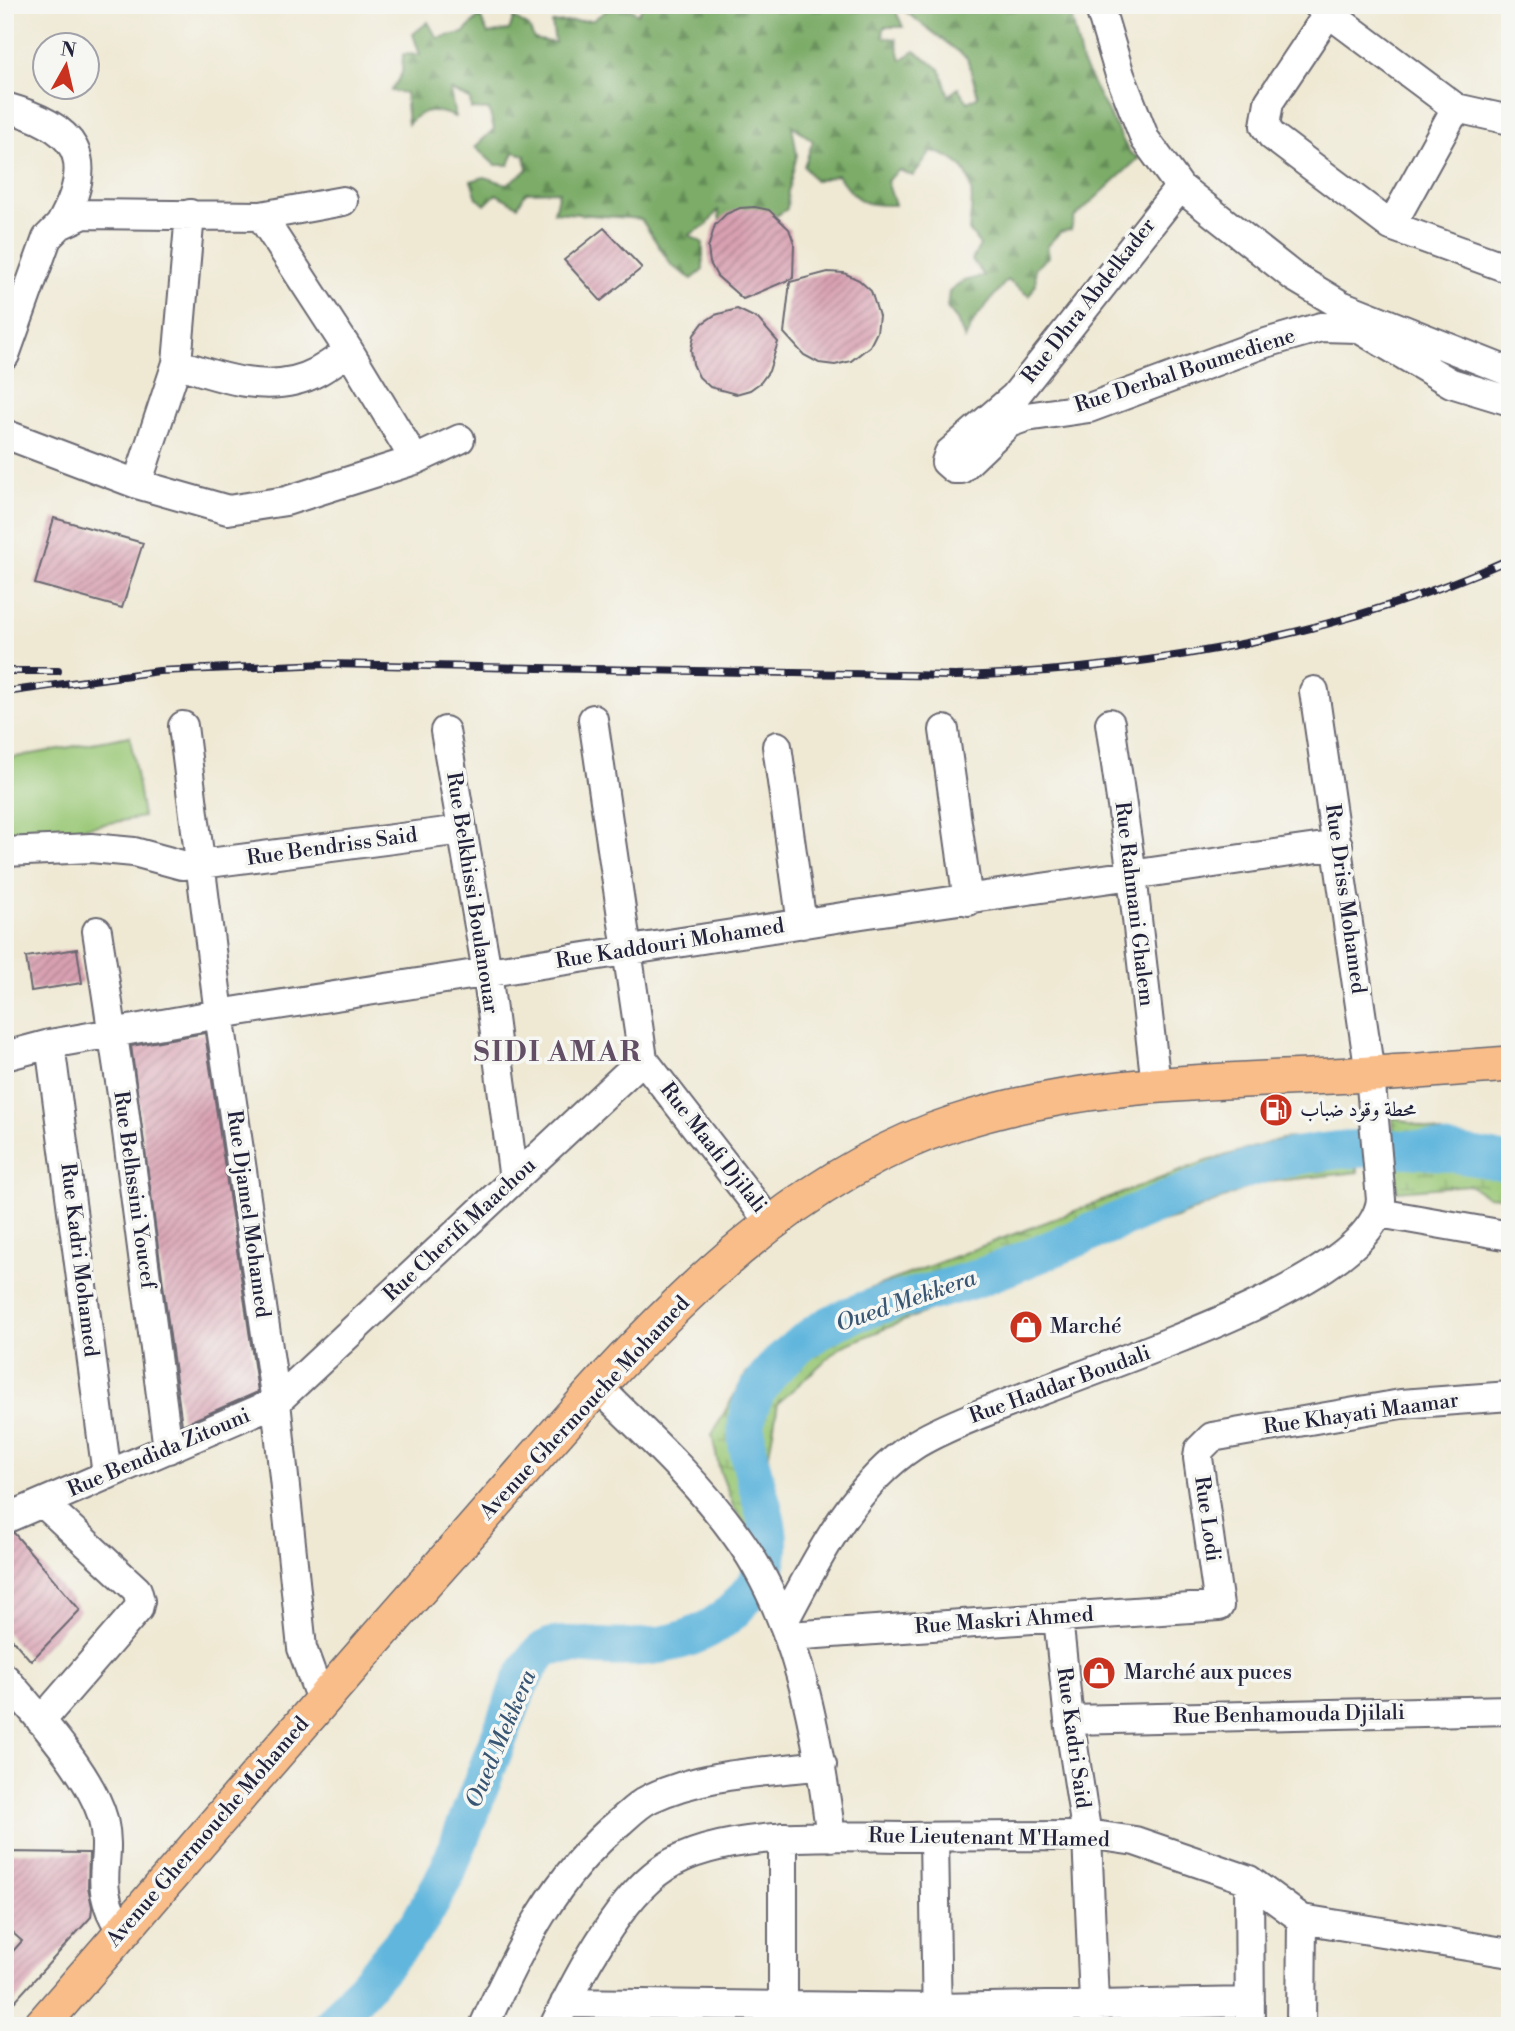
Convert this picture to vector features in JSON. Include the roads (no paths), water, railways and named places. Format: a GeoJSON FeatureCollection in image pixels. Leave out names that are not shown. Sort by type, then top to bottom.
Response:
{"type":"FeatureCollection","features":[{"type":"Feature","properties":{"kind":"main road","name":"Avenue Ghermouche Mohamed"},"geometry":{"type":"LineString","coordinates":[[41,2026],[321,1700],[598,1388],[672,1309],[771,1224],[822,1186],[897,1144],[956,1122],[1023,1105],[1156,1085],[1372,1091],[1510,1064]]}},
{"type":"Feature","properties":{"kind":"street"},"geometry":{"type":"LineString","coordinates":[[1099,5],[1120,75],[1145,139],[1181,187],[1294,277],[1341,305],[1510,372]]}},
{"type":"Feature","properties":{"kind":"street"},"geometry":{"type":"LineString","coordinates":[[1510,120],[1456,108],[1324,9],[1269,102],[1265,126],[1272,136],[1391,226],[1510,269]]}},
{"type":"Feature","properties":{"kind":"street"},"geometry":{"type":"LineString","coordinates":[[5,107],[64,132],[73,142],[77,155],[73,202],[60,225],[47,237],[5,355]]}},
{"type":"Feature","properties":{"kind":"street"},"geometry":{"type":"LineString","coordinates":[[1391,226],[1456,108]]}},
{"type":"Feature","properties":{"kind":"street","name":"Rue Dhra Abdelkader"},"geometry":{"type":"LineString","coordinates":[[1011,412],[1181,187]]}},
{"type":"Feature","properties":{"kind":"street"},"geometry":{"type":"LineString","coordinates":[[60,225],[84,214],[261,216],[343,201]]}},
{"type":"Feature","properties":{"kind":"street"},"geometry":{"type":"LineString","coordinates":[[138,484],[177,363],[190,214]]}},
{"type":"Feature","properties":{"kind":"street"},"geometry":{"type":"LineString","coordinates":[[261,216],[349,351],[415,460]]}},
{"type":"Feature","properties":{"kind":"street","name":"Rue Derbal Boumediene"},"geometry":{"type":"LineString","coordinates":[[1011,412],[1089,408],[1259,345],[1321,327],[1358,328],[1451,383],[1510,401]]}},
{"type":"Feature","properties":{"kind":"street"},"geometry":{"type":"LineString","coordinates":[[177,363],[217,377],[255,383],[282,382],[315,374],[349,351]]}},
{"type":"Feature","properties":{"kind":"street"},"geometry":{"type":"LineString","coordinates":[[5,434],[138,484],[228,510],[286,501],[415,460],[460,439]]}},
{"type":"Feature","properties":{"kind":"street","name":"Rue Driss Mohamed"},"geometry":{"type":"LineString","coordinates":[[1314,691],[1372,1091],[1380,1206]]}},
{"type":"Feature","properties":{"kind":"street","name":"Rue Maafi Djilali"},"geometry":{"type":"LineString","coordinates":[[593,719],[643,1059],[771,1224]]}},
{"type":"Feature","properties":{"kind":"street","name":"Rue Rahmani Ghalem"},"geometry":{"type":"LineString","coordinates":[[1110,723],[1132,875],[1156,1085]]}},
{"type":"Feature","properties":{"kind":"street","name":"Rue Djamel Mohamed"},"geometry":{"type":"LineString","coordinates":[[183,726],[219,1014],[276,1402],[302,1648],[321,1700]]}},
{"type":"Feature","properties":{"kind":"street"},"geometry":{"type":"LineString","coordinates":[[944,730],[968,901]]}},
{"type":"Feature","properties":{"kind":"street","name":"Rue Belkhissi Boulanouar"},"geometry":{"type":"LineString","coordinates":[[445,732],[487,972],[514,1180]]}},
{"type":"Feature","properties":{"kind":"street"},"geometry":{"type":"LineString","coordinates":[[777,746],[802,924]]}},
{"type":"Feature","properties":{"kind":"street","name":"Rue Bendriss Said"},"geometry":{"type":"LineString","coordinates":[[5,852],[91,848],[134,852],[182,865],[462,830]]}},
{"type":"Feature","properties":{"kind":"street","name":"Rue Kaddouri Mohamed"},"geometry":{"type":"LineString","coordinates":[[5,1056],[50,1044],[219,1014],[1338,845]]}},
{"type":"Feature","properties":{"kind":"street","name":"Rue Belhssini Youcef"},"geometry":{"type":"LineString","coordinates":[[97,931],[168,1449]]}},
{"type":"Feature","properties":{"kind":"street","name":"Rue Kadri Mohamed"},"geometry":{"type":"LineString","coordinates":[[50,1044],[107,1475]]}},
{"type":"Feature","properties":{"kind":"street","name":"Rue Cherifi Maachou"},"geometry":{"type":"LineString","coordinates":[[276,1402],[643,1059]]}},
{"type":"Feature","properties":{"kind":"street"},"geometry":{"type":"LineString","coordinates":[[1380,1206],[1510,1236]]}},
{"type":"Feature","properties":{"kind":"street","name":"Rue Haddar Boudali"},"geometry":{"type":"LineString","coordinates":[[782,1620],[814,1565],[877,1474],[914,1445],[961,1422],[1179,1341],[1298,1281],[1355,1244],[1380,1206]]}},
{"type":"Feature","properties":{"kind":"street"},"geometry":{"type":"LineString","coordinates":[[598,1388],[695,1482],[738,1538],[782,1620],[822,1765],[831,1837]]}},
{"type":"Feature","properties":{"kind":"street","name":"Rue Khayati Maamar"},"geometry":{"type":"LineString","coordinates":[[1212,1437],[1401,1404],[1510,1395]]}},
{"type":"Feature","properties":{"kind":"street","name":"Rue Bendida Zitouni"},"geometry":{"type":"LineString","coordinates":[[5,1520],[276,1402]]}},
{"type":"Feature","properties":{"kind":"street","name":"Rue Lodi"},"geometry":{"type":"LineString","coordinates":[[1212,1437],[1199,1450],[1198,1458],[1219,1606]]}},
{"type":"Feature","properties":{"kind":"street","name":"Rue Bendida Zitouni"},"geometry":{"type":"LineString","coordinates":[[41,1721],[138,1609],[140,1601],[137,1590],[43,1503]]}},
{"type":"Feature","properties":{"kind":"street","name":"Rue Maskri Ahmed"},"geometry":{"type":"LineString","coordinates":[[782,1620],[1058,1618],[1219,1606]]}},
{"type":"Feature","properties":{"kind":"street","name":"Rue Kadri Said"},"geometry":{"type":"LineString","coordinates":[[1058,1618],[1069,1720],[1087,1836],[1095,2016]]}},
{"type":"Feature","properties":{"kind":"street"},"geometry":{"type":"LineString","coordinates":[[5,1678],[41,1721],[91,1790],[102,1816],[106,1836],[102,1880],[105,1899],[122,1932]]}},
{"type":"Feature","properties":{"kind":"street","name":"Rue Benhamouda Djilali"},"geometry":{"type":"LineString","coordinates":[[1069,1720],[1510,1710]]}},
{"type":"Feature","properties":{"kind":"street"},"geometry":{"type":"LineString","coordinates":[[484,2026],[515,1956],[556,1890],[606,1833],[649,1798],[710,1778],[822,1765]]}},
{"type":"Feature","properties":{"kind":"street"},"geometry":{"type":"LineString","coordinates":[[934,1836],[937,2017]]}},
{"type":"Feature","properties":{"kind":"street","name":"Rue Lieutenant M'Hamed"},"geometry":{"type":"LineString","coordinates":[[559,2014],[635,1891],[667,1866],[705,1850],[783,1837],[1087,1836],[1135,1841],[1249,1880],[1302,1919]]}},
{"type":"Feature","properties":{"kind":"street"},"geometry":{"type":"LineString","coordinates":[[783,1837],[783,2015]]}},
{"type":"Feature","properties":{"kind":"street"},"geometry":{"type":"LineString","coordinates":[[559,2014],[937,2017],[1250,2014],[1249,1880]]}},
{"type":"Feature","properties":{"kind":"street"},"geometry":{"type":"LineString","coordinates":[[1301,2026],[1302,1919],[1510,1953]]}},
{"type":"Feature","properties":{"kind":"waterway","name":"Oued Mekkera"},"geometry":{"type":"LineString","coordinates":[[331,2026],[419,1923],[447,1873],[520,1683],[542,1651],[558,1645],[618,1648],[655,1646],[690,1637],[722,1620],[755,1585],[768,1559],[769,1539],[749,1456],[746,1435],[748,1415],[755,1395],[768,1376],[783,1359],[810,1337],[854,1314],[978,1278],[1209,1183],[1280,1160],[1325,1152],[1378,1148],[1457,1154],[1510,1164]]}},
{"type":"Feature","properties":{"kind":"railway"},"geometry":{"type":"LineString","coordinates":[[5,692],[159,671],[327,664],[955,676],[1097,666],[1168,657],[1308,629],[1444,586],[1510,559]]}},
{"type":"Feature","properties":{"kind":"railway"},"geometry":{"type":"LineString","coordinates":[[5,671],[58,671]]}},
{"type":"Feature","properties":{"kind":"place","name":"محطة وقود ضباب"},"geometry":{"type":"Point","coordinates":[1276,1110]}},
{"type":"Feature","properties":{"kind":"place","name":"Marché"},"geometry":{"type":"Point","coordinates":[1026,1327]}},
{"type":"Feature","properties":{"kind":"place","name":"Marché aux puces"},"geometry":{"type":"Point","coordinates":[1099,1673]}},
{"type":"Feature","properties":{"kind":"district","name":"SIDI AMAR"},"geometry":{"type":"Point","coordinates":[558,1052]}}]}
